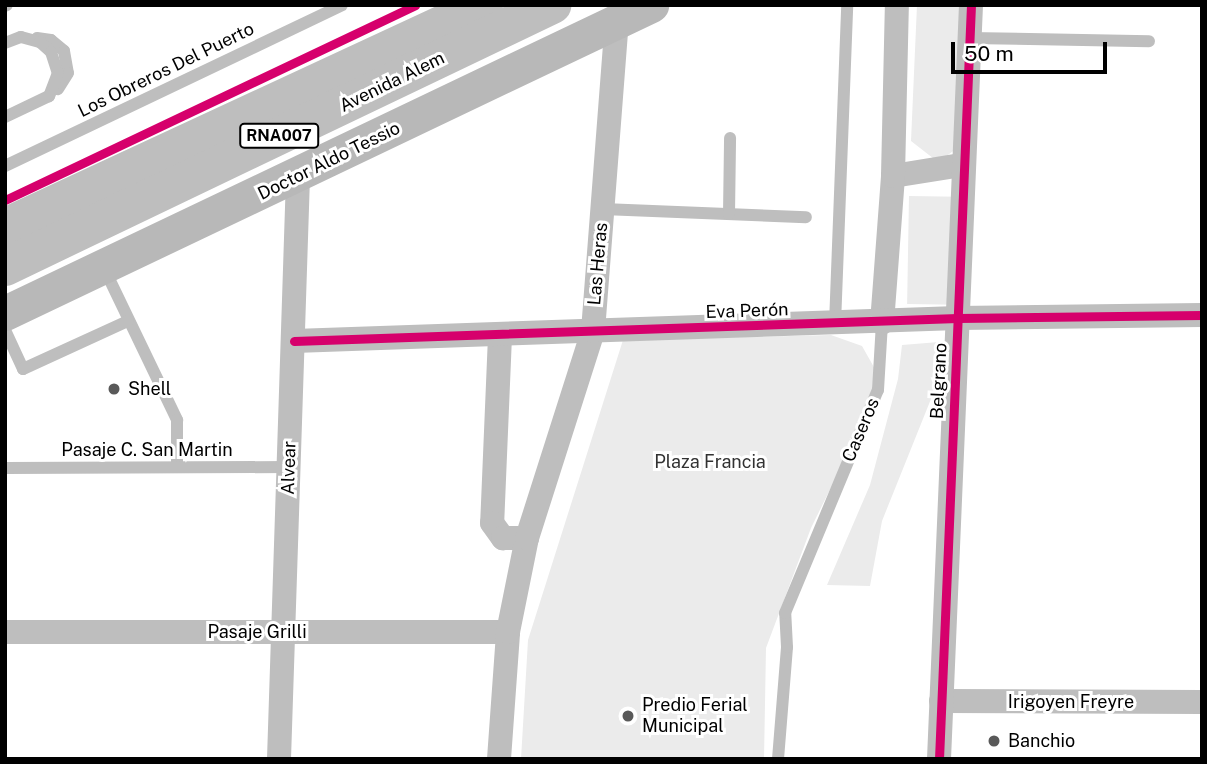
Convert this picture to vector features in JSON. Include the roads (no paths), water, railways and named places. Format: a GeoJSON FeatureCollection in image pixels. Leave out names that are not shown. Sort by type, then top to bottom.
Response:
{"type":"FeatureCollection","features":[{"type":"Feature","properties":{"kind":"highway","name":"Avenida Alem"},"geometry":{"type":"LineString","coordinates":[[5,227],[484,5]]}},
{"type":"Feature","properties":{"kind":"highway","name":"Avenida Alem"},"geometry":{"type":"LineString","coordinates":[[5,267],[552,5]]}},
{"type":"Feature","properties":{"kind":"main road","name":"Doctor Aldo Tessio"},"geometry":{"type":"LineString","coordinates":[[5,313],[298,177],[651,5]]}},
{"type":"Feature","properties":{"kind":"street","name":"Caseros"},"geometry":{"type":"LineString","coordinates":[[882,323],[893,176],[897,5]]}},
{"type":"Feature","properties":{"kind":"street","name":"Belgrano"},"geometry":{"type":"LineString","coordinates":[[939,759],[962,165],[971,5]]}},
{"type":"Feature","properties":{"kind":"street","name":"Las Heras"},"geometry":{"type":"LineString","coordinates":[[499,759],[508,632],[527,538],[593,331],[617,22]]}},
{"type":"Feature","properties":{"kind":"street"},"geometry":{"type":"LineString","coordinates":[[893,176],[962,165]]}},
{"type":"Feature","properties":{"kind":"street","name":"Alvear"},"geometry":{"type":"LineString","coordinates":[[279,759],[298,177]]}},
{"type":"Feature","properties":{"kind":"street","name":"Eva Perón"},"geometry":{"type":"LineString","coordinates":[[294,341],[882,323],[958,318],[1202,315]]}},
{"type":"Feature","properties":{"kind":"street"},"geometry":{"type":"LineString","coordinates":[[500,336],[492,523],[503,538],[527,538]]}},
{"type":"Feature","properties":{"kind":"street","name":"Pasaje Grilli"},"geometry":{"type":"LineString","coordinates":[[5,632],[508,632]]}},
{"type":"Feature","properties":{"kind":"street","name":"Irigoyen Freyre"},"geometry":{"type":"LineString","coordinates":[[941,701],[1202,702]]}},
{"type":"Feature","properties":{"kind":"lane","name":"Los Obreros Del Puerto"},"geometry":{"type":"LineString","coordinates":[[5,166],[342,5]]}},
{"type":"Feature","properties":{"kind":"lane"},"geometry":{"type":"LineString","coordinates":[[835,324],[847,5]]}},
{"type":"Feature","properties":{"kind":"lane"},"geometry":{"type":"LineString","coordinates":[[5,43],[29,38],[46,46],[58,66],[58,81],[49,96],[5,117]]}},
{"type":"Feature","properties":{"kind":"lane"},"geometry":{"type":"LineString","coordinates":[[969,38],[1149,41]]}},
{"type":"Feature","properties":{"kind":"lane"},"geometry":{"type":"LineString","coordinates":[[729,214],[730,138]]}},
{"type":"Feature","properties":{"kind":"lane"},"geometry":{"type":"LineString","coordinates":[[603,209],[806,217]]}},
{"type":"Feature","properties":{"kind":"lane"},"geometry":{"type":"LineString","coordinates":[[104,268],[177,420],[177,467]]}},
{"type":"Feature","properties":{"kind":"lane"},"geometry":{"type":"LineString","coordinates":[[5,330],[23,369],[128,321]]}},
{"type":"Feature","properties":{"kind":"lane","name":"Caseros"},"geometry":{"type":"LineString","coordinates":[[778,759],[787,647],[785,613],[878,390],[882,323]]}},
{"type":"Feature","properties":{"kind":"lane","name":"Pasaje C. San Martin"},"geometry":{"type":"LineString","coordinates":[[5,468],[289,467]]}},
{"type":"Feature","properties":{"kind":"place","name":"Shell"},"geometry":{"type":"Point","coordinates":[114,389]}},
{"type":"Feature","properties":{"kind":"place","name":"Predio Ferial Municipal"},"geometry":{"type":"Point","coordinates":[628,716]}},
{"type":"Feature","properties":{"kind":"place","name":"Banchio"},"geometry":{"type":"Point","coordinates":[994,741]}},
{"type":"Feature","properties":{"kind":"park label","name":"Plaza Francia"},"geometry":{"type":"Point","coordinates":[710,462]}}]}
